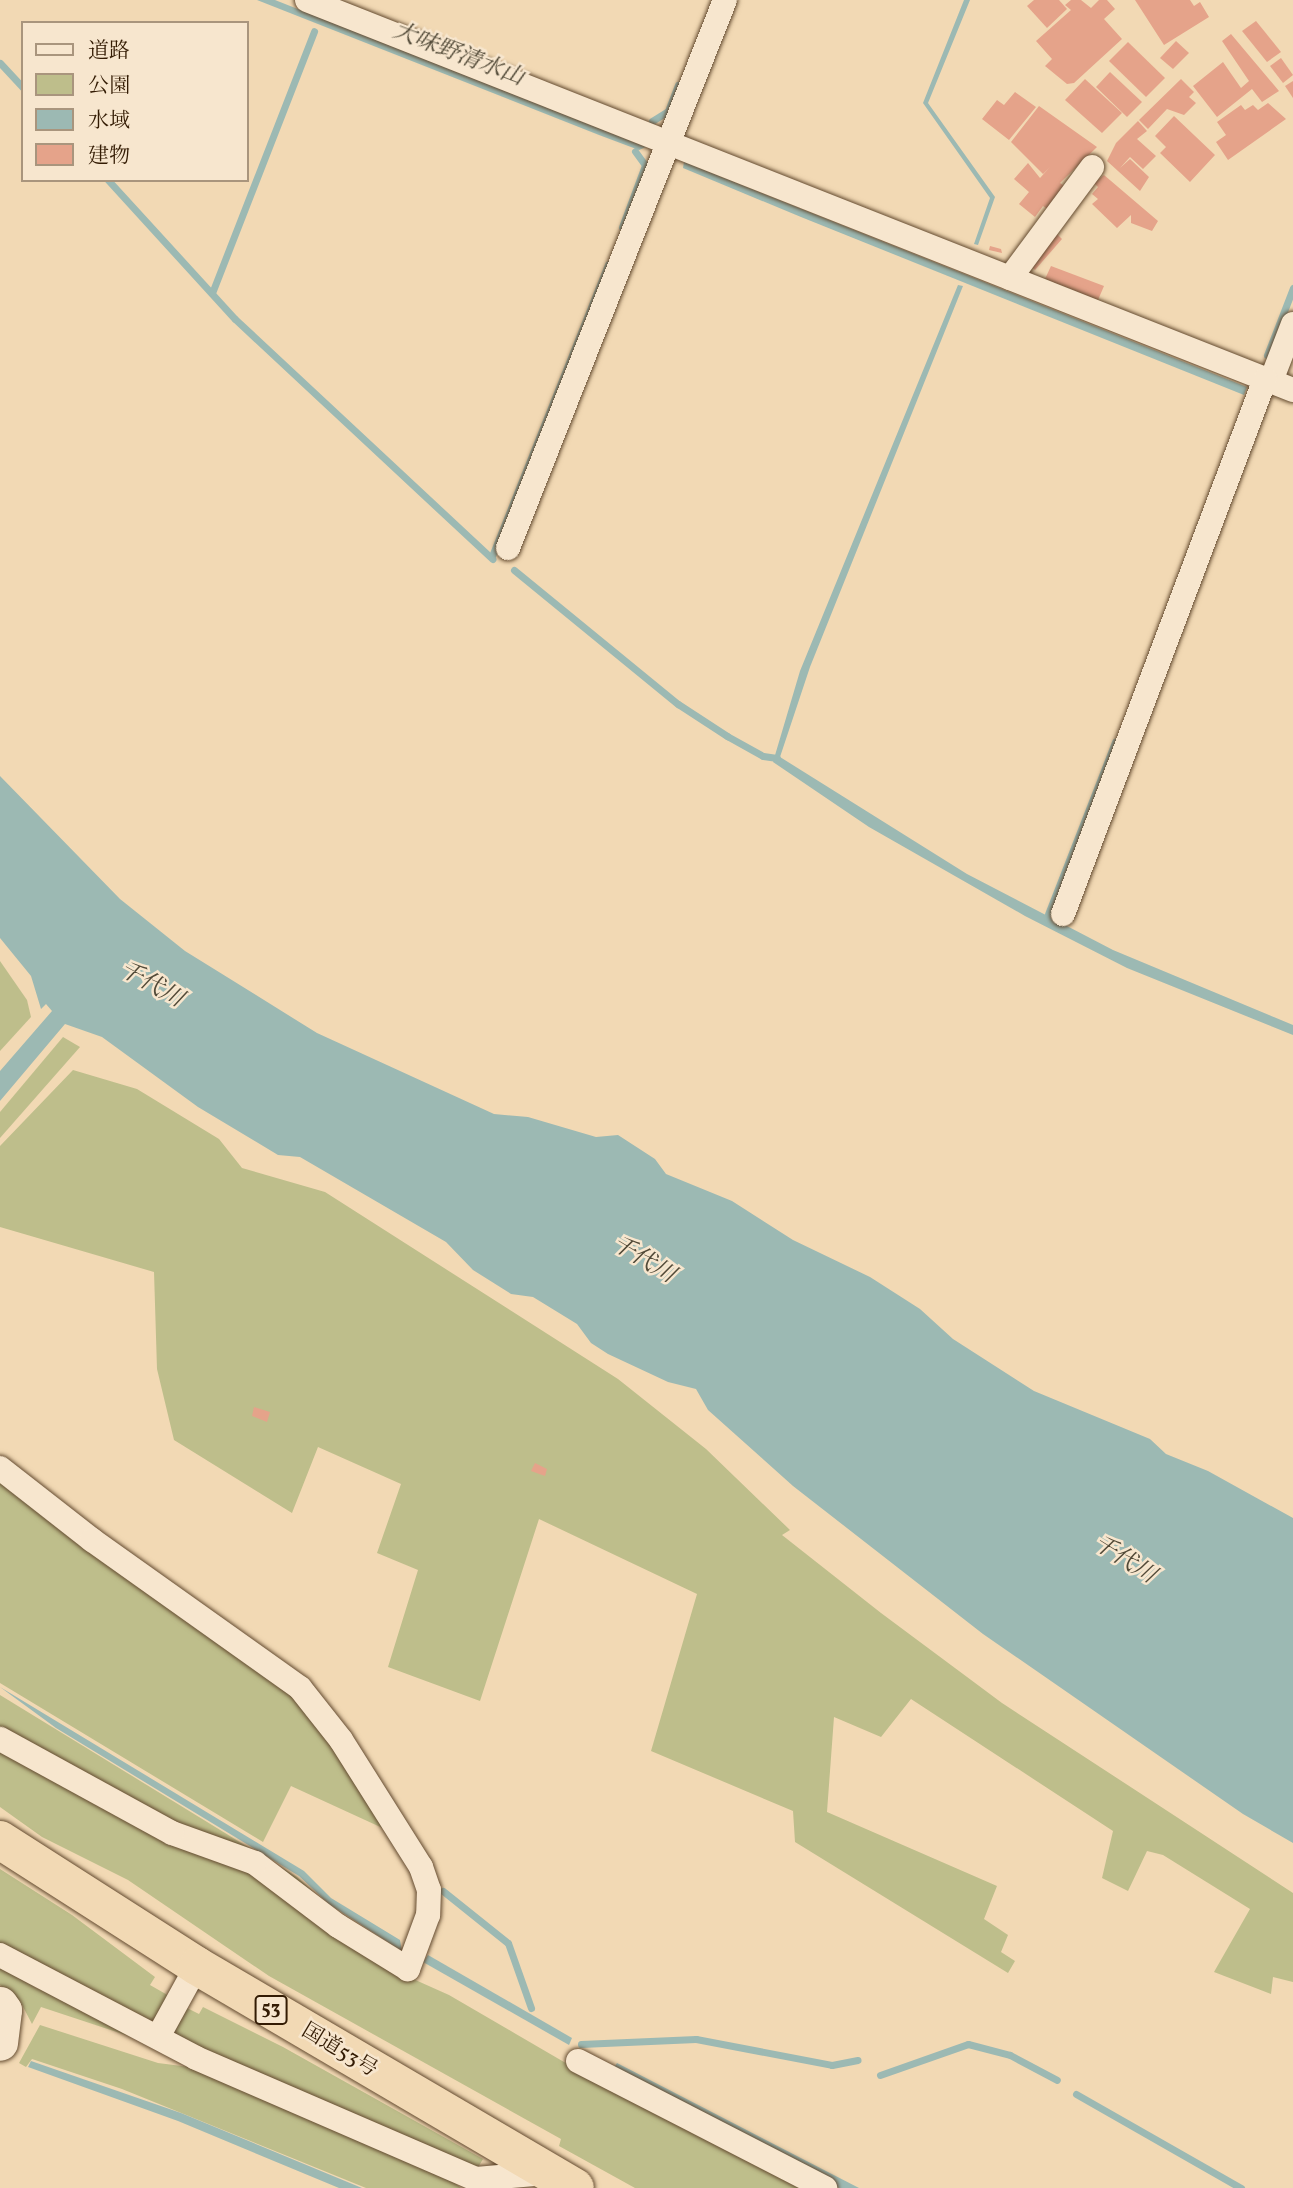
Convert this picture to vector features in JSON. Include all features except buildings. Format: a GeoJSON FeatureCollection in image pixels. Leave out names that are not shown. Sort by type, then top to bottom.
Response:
{"type":"FeatureCollection","features":[{"type":"Feature","properties":{"kind":"highway","name":"国道53号"},"geometry":{"type":"LineString","coordinates":[[0,1840],[197,1966],[553,2183]]}},
{"type":"Feature","properties":{"kind":"street"},"geometry":{"type":"LineString","coordinates":[[307,0],[1277,383]]}},
{"type":"Feature","properties":{"kind":"street"},"geometry":{"type":"LineString","coordinates":[[508,548],[725,0]]}},
{"type":"Feature","properties":{"kind":"street"},"geometry":{"type":"LineString","coordinates":[[1010,278],[1092,167]]}},
{"type":"Feature","properties":{"kind":"street"},"geometry":{"type":"LineString","coordinates":[[1063,914],[1277,383],[1293,324]]}},
{"type":"Feature","properties":{"kind":"street"},"geometry":{"type":"LineString","coordinates":[[0,1468],[92,1540],[300,1688],[341,1740],[421,1867],[429,1890],[428,1915],[408,1969],[338,1926],[255,1863],[172,1833],[0,1739]]}},
{"type":"Feature","properties":{"kind":"street"},"geometry":{"type":"LineString","coordinates":[[0,1955],[159,2035],[196,2058],[476,2179],[553,2183]]}},
{"type":"Feature","properties":{"kind":"street"},"geometry":{"type":"LineString","coordinates":[[159,2035],[197,1966]]}},
{"type":"Feature","properties":{"kind":"street"},"geometry":{"type":"LineString","coordinates":[[0,2004],[4,2010],[0,2043]]}},
{"type":"Feature","properties":{"kind":"street"},"geometry":{"type":"LineString","coordinates":[[578,2060],[825,2188]]}},
{"type":"Feature","properties":{"kind":"green space"},"geometry":{"type":"Polygon","coordinates":[[[0,961],[27,1000],[31,1017],[0,1051],[0,961]]]}},
{"type":"Feature","properties":{"kind":"green space"},"geometry":{"type":"Polygon","coordinates":[[[63,1037],[80,1047],[0,1138],[0,1112],[63,1037]]]}},
{"type":"Feature","properties":{"kind":"green space"},"geometry":{"type":"Polygon","coordinates":[[[73,1070],[137,1089],[219,1139],[242,1168],[325,1192],[618,1379],[706,1449],[790,1530],[782,1535],[881,1613],[1002,1703],[1293,1893],[1293,1982],[1273,1977],[1271,1994],[1214,1972],[1250,1909],[1163,1855],[1147,1851],[1128,1891],[1102,1878],[1113,1831],[911,1699],[881,1737],[834,1717],[827,1812],[997,1886],[984,1919],[1008,1935],[1001,1952],[1015,1961],[1008,1973],[795,1842],[793,1811],[651,1751],[697,1594],[539,1519],[480,1701],[388,1667],[418,1570],[377,1553],[401,1484],[318,1447],[292,1513],[174,1440],[157,1369],[154,1272],[0,1227],[0,1146],[73,1070]]]}},
{"type":"Feature","properties":{"kind":"green space"},"geometry":{"type":"Polygon","coordinates":[[[0,1477],[297,1697],[389,1831],[291,1786],[263,1842],[0,1683],[0,1477]]]}},
{"type":"Feature","properties":{"kind":"green space"},"geometry":{"type":"Polygon","coordinates":[[[0,1695],[297,1877],[332,1909],[0,1734],[0,1695]]]}},
{"type":"Feature","properties":{"kind":"green space"},"geometry":{"type":"Polygon","coordinates":[[[0,1745],[221,1851],[402,1974],[449,1995],[564,2062],[813,2188],[635,2188],[559,2146],[561,2139],[269,1976],[128,1880],[42,1837],[0,1807],[0,1745]]]}},
{"type":"Feature","properties":{"kind":"green space"},"geometry":{"type":"Polygon","coordinates":[[[0,1869],[72,1915],[155,1977],[150,1985],[171,1997],[154,2026],[0,1947],[0,1869]]]}},
{"type":"Feature","properties":{"kind":"green space"},"geometry":{"type":"Polygon","coordinates":[[[0,1966],[36,1988],[87,2009],[144,2041],[41,2007],[32,2024],[20,2001],[0,1985],[0,1966]]]}},
{"type":"Feature","properties":{"kind":"green space"},"geometry":{"type":"Polygon","coordinates":[[[181,2005],[199,2014],[203,2007],[283,2047],[483,2159],[477,2169],[211,2057],[169,2033],[181,2005]]]}},
{"type":"Feature","properties":{"kind":"green space"},"geometry":{"type":"Polygon","coordinates":[[[40,2025],[158,2063],[205,2069],[431,2164],[461,2188],[366,2188],[122,2089],[32,2059],[26,2067],[19,2063],[40,2025]]]}},
{"type":"Feature","properties":{"kind":"water"},"geometry":{"type":"Polygon","coordinates":[[[257,0],[275,0],[646,147],[639,150],[599,135],[257,0]]]}},
{"type":"Feature","properties":{"kind":"water"},"geometry":{"type":"Polygon","coordinates":[[[964,0],[970,0],[928,103],[995,197],[978,245],[974,244],[990,198],[923,103],[964,0]]]}},
{"type":"Feature","properties":{"kind":"water"},"geometry":{"type":"Polygon","coordinates":[[[684,162],[1247,387],[1244,395],[683,168],[684,162]]]}},
{"type":"Feature","properties":{"kind":"water"},"geometry":{"type":"Polygon","coordinates":[[[958,285],[963,286],[810,667],[780,757],[967,874],[1113,950],[1293,1025],[1293,1035],[1127,968],[1025,916],[869,827],[773,762],[800,671],[958,285]]]}},
{"type":"Feature","properties":{"kind":"water","name":"千代川"},"geometry":{"type":"Polygon","coordinates":[[[0,776],[120,899],[185,951],[317,1033],[494,1114],[528,1117],[596,1137],[618,1135],[655,1159],[666,1174],[732,1201],[793,1240],[870,1277],[920,1309],[953,1339],[1034,1391],[1150,1439],[1166,1454],[1208,1471],[1293,1518],[1293,1843],[1243,1814],[983,1634],[793,1486],[708,1410],[696,1389],[668,1382],[608,1354],[591,1343],[577,1324],[533,1297],[511,1294],[473,1270],[446,1242],[300,1157],[278,1155],[198,1107],[102,1037],[65,1024],[0,1101],[0,1071],[52,1011],[46,1004],[41,1009],[31,976],[0,938],[0,776]]]}},
{"type":"Feature","properties":{"kind":"water"},"geometry":{"type":"Polygon","coordinates":[[[0,1687],[304,1871],[331,1898],[400,1940],[402,1951],[329,1904],[299,1876],[56,1728],[0,1687]]]}},
{"type":"Feature","properties":{"kind":"water"},"geometry":{"type":"Polygon","coordinates":[[[428,1955],[572,2038],[569,2045],[423,1962],[428,1955]]]}},
{"type":"Feature","properties":{"kind":"water"},"geometry":{"type":"Polygon","coordinates":[[[31,2061],[181,2113],[362,2188],[339,2188],[178,2121],[28,2067],[31,2061]]]}},
{"type":"Feature","properties":{"kind":"water"},"geometry":{"type":"Polygon","coordinates":[[[617,2063],[859,2188],[839,2188],[612,2070],[617,2063]]]}},
{"type":"Feature","properties":{"kind":"waterway"},"geometry":{"type":"LineString","coordinates":[[212,293],[314,31]]}},
{"type":"Feature","properties":{"kind":"waterway"},"geometry":{"type":"LineString","coordinates":[[0,63],[21,86]]}},
{"type":"Feature","properties":{"kind":"waterway"},"geometry":{"type":"LineString","coordinates":[[652,121],[668,111],[678,85]]}},
{"type":"Feature","properties":{"kind":"waterway"},"geometry":{"type":"LineString","coordinates":[[622,227],[645,165],[635,151]]}},
{"type":"Feature","properties":{"kind":"waterway"},"geometry":{"type":"LineString","coordinates":[[110,182],[235,319],[492,559]]}},
{"type":"Feature","properties":{"kind":"waterway"},"geometry":{"type":"LineString","coordinates":[[492,556],[608,264]]}},
{"type":"Feature","properties":{"kind":"waterway"},"geometry":{"type":"LineString","coordinates":[[1267,355],[1293,288]]}},
{"type":"Feature","properties":{"kind":"waterway"},"geometry":{"type":"LineString","coordinates":[[514,570],[678,704],[763,756],[777,758]]}},
{"type":"Feature","properties":{"kind":"waterway"},"geometry":{"type":"LineString","coordinates":[[1048,914],[1115,742]]}},
{"type":"Feature","properties":{"kind":"waterway"},"geometry":{"type":"LineString","coordinates":[[443,1891],[508,1943],[531,2008]]}},
{"type":"Feature","properties":{"kind":"waterway"},"geometry":{"type":"LineString","coordinates":[[581,2044],[696,2039],[832,2065],[858,2060]]}},
{"type":"Feature","properties":{"kind":"waterway"},"geometry":{"type":"LineString","coordinates":[[880,2075],[968,2044],[1010,2055],[1057,2080]]}},
{"type":"Feature","properties":{"kind":"waterway"},"geometry":{"type":"LineString","coordinates":[[1076,2094],[1241,2188]]}},
{"type":"Feature","properties":{"kind":"water label","name":"大味野清水山"},"geometry":{"type":"Point","coordinates":[458,55]}}]}
